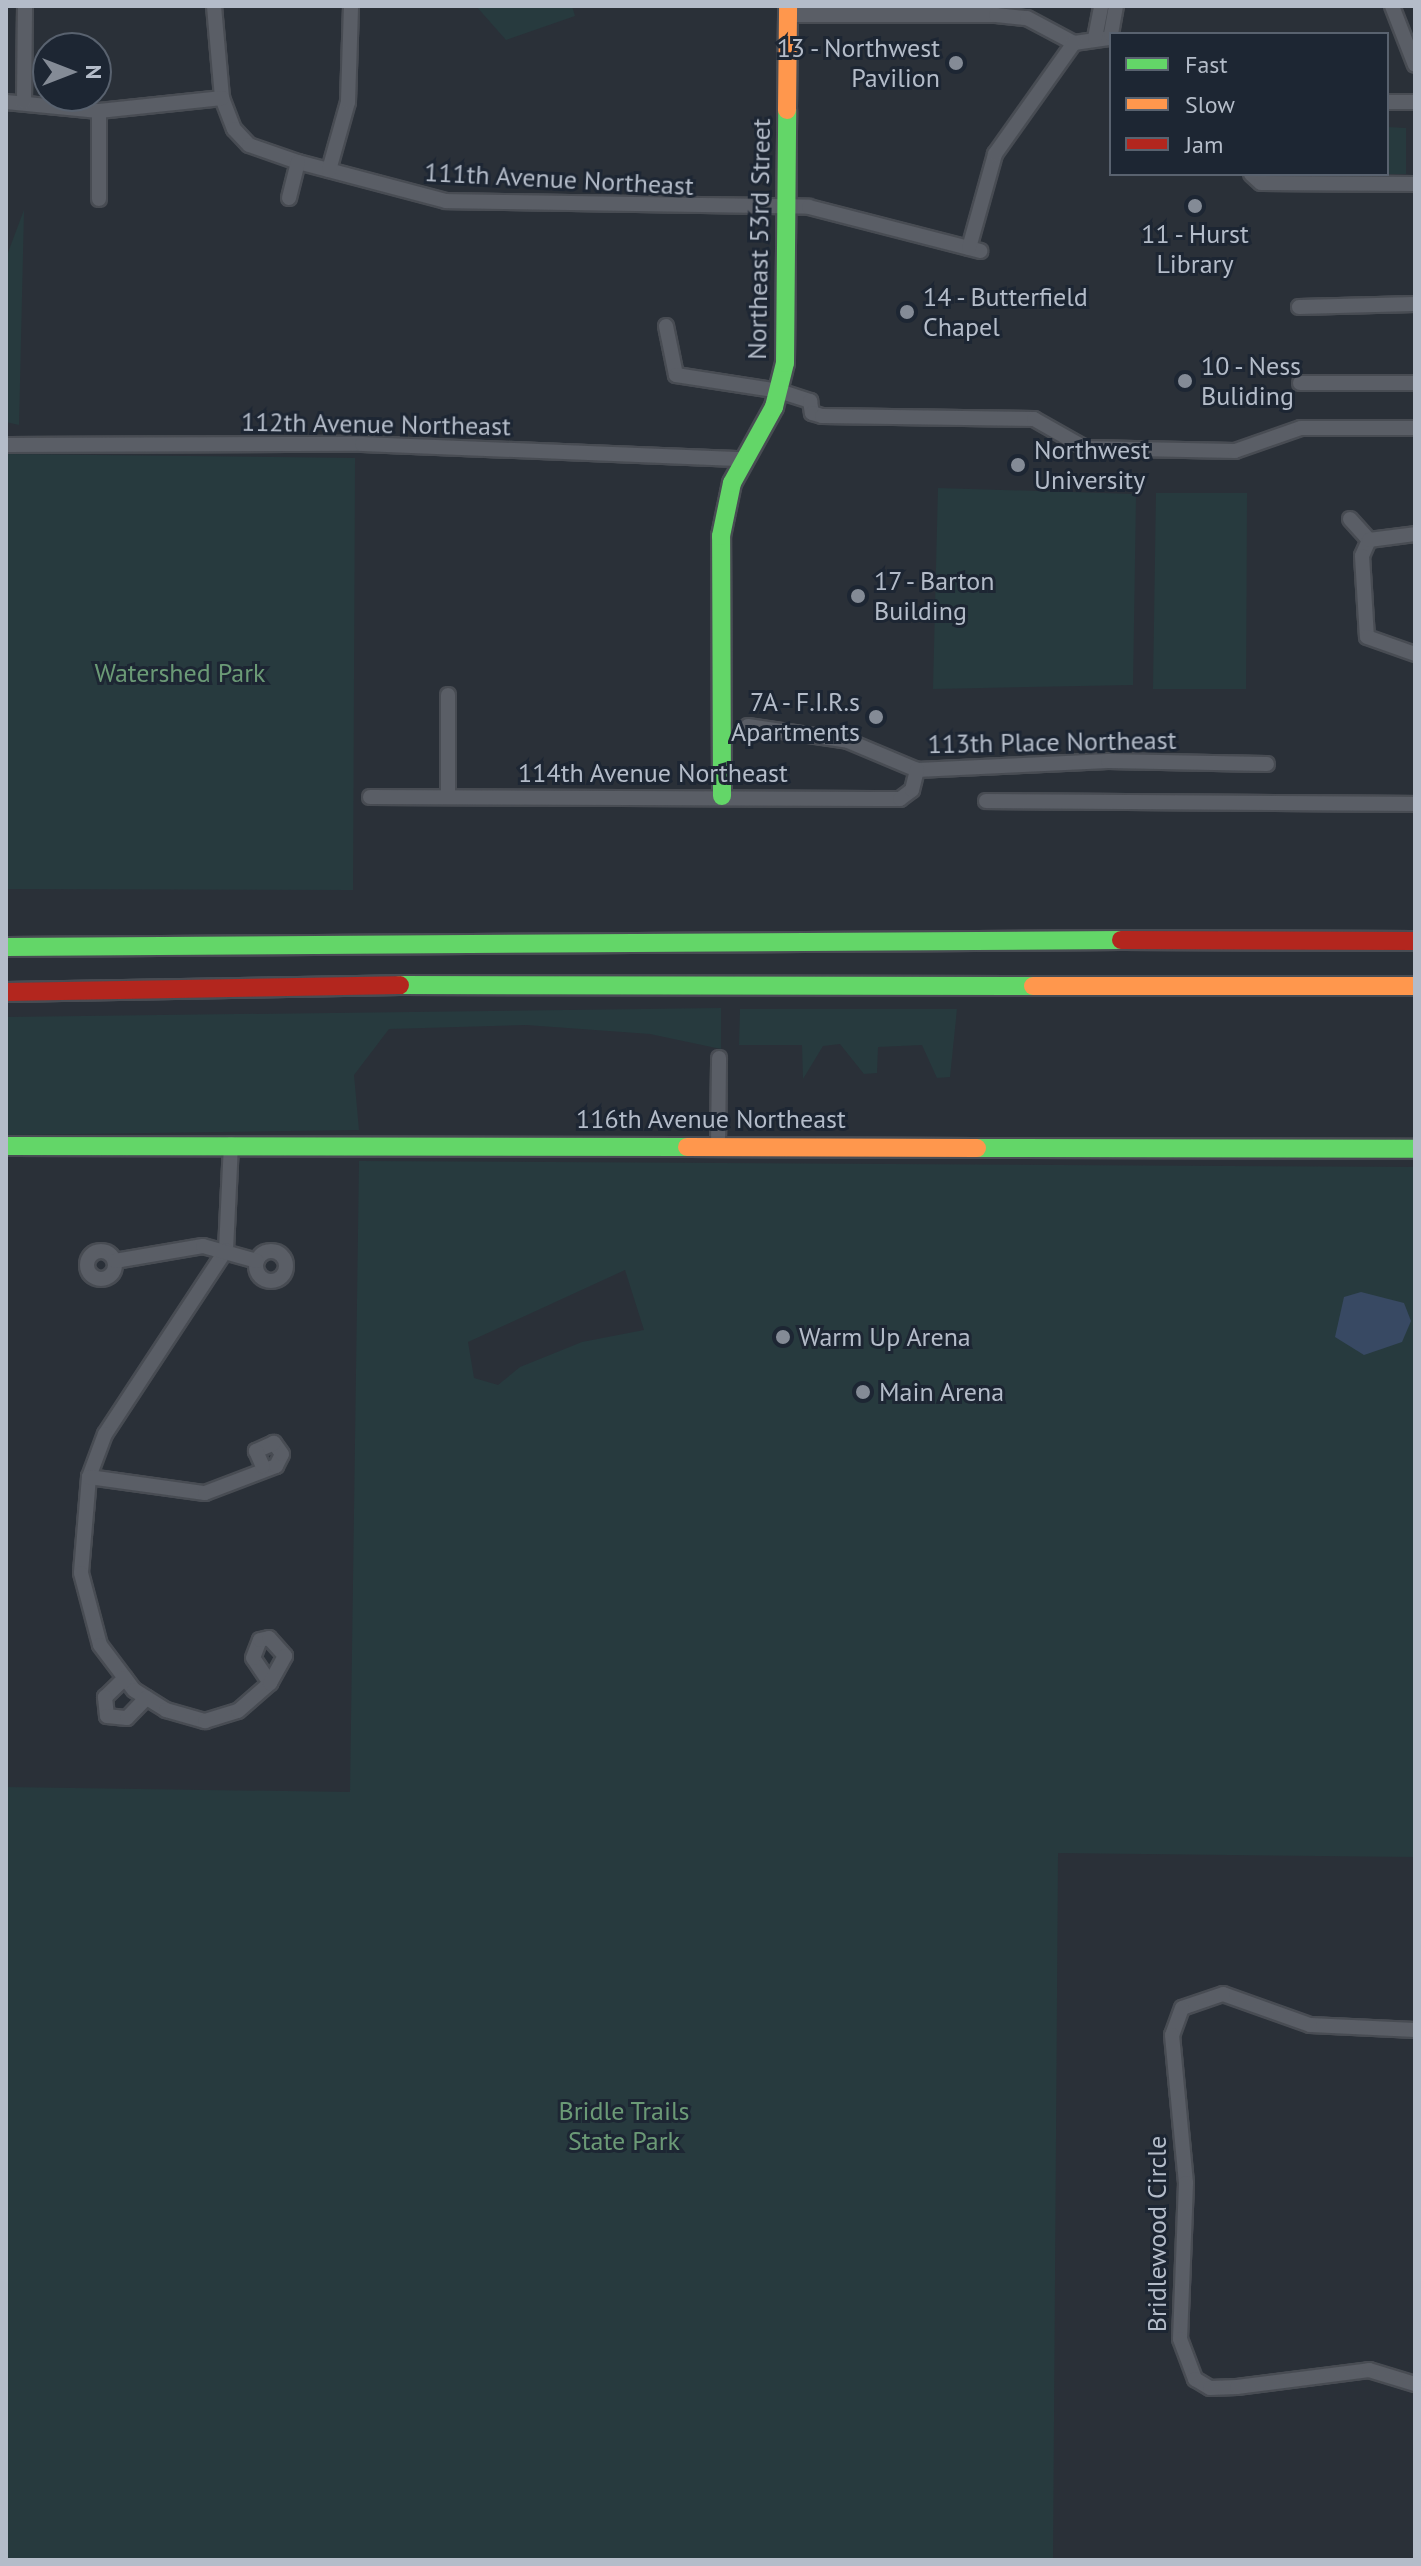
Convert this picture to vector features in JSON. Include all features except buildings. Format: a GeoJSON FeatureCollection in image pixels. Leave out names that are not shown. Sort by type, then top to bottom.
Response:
{"type":"FeatureCollection","features":[{"type":"Feature","properties":{"kind":"main road","name":"Northeast 53rd Street"},"geometry":{"type":"LineString","coordinates":[[722,796],[721,536],[743,459],[779,391],[786,210],[788,10]]}},
{"type":"Feature","properties":{"kind":"main road"},"geometry":{"type":"LineString","coordinates":[[6,947],[489,939],[1415,941]]}},
{"type":"Feature","properties":{"kind":"main road"},"geometry":{"type":"LineString","coordinates":[[6,992],[274,985],[1415,986]]}},
{"type":"Feature","properties":{"kind":"main road","name":"116th Avenue Northeast"},"geometry":{"type":"LineString","coordinates":[[6,1146],[718,1145],[1415,1149]]}},
{"type":"Feature","properties":{"kind":"street"},"geometry":{"type":"LineString","coordinates":[[24,102],[25,6]]}},
{"type":"Feature","properties":{"kind":"street","name":"111th Avenue Northeast"},"geometry":{"type":"LineString","coordinates":[[214,6],[222,98],[234,129],[249,145],[298,162],[446,201],[818,209],[974,249],[995,154],[1074,43]]}},
{"type":"Feature","properties":{"kind":"street"},"geometry":{"type":"LineString","coordinates":[[329,170],[348,102],[351,6]]}},
{"type":"Feature","properties":{"kind":"street"},"geometry":{"type":"LineString","coordinates":[[1095,38],[1101,6]]}},
{"type":"Feature","properties":{"kind":"street"},"geometry":{"type":"LineString","coordinates":[[1112,32],[1116,6]]}},
{"type":"Feature","properties":{"kind":"street"},"geometry":{"type":"LineString","coordinates":[[1392,6],[1415,65]]}},
{"type":"Feature","properties":{"kind":"street"},"geometry":{"type":"LineString","coordinates":[[788,10],[1027,18],[1074,43],[1109,36]]}},
{"type":"Feature","properties":{"kind":"street"},"geometry":{"type":"LineString","coordinates":[[112,110],[222,98]]}},
{"type":"Feature","properties":{"kind":"street"},"geometry":{"type":"LineString","coordinates":[[6,102],[32,103]]}},
{"type":"Feature","properties":{"kind":"street"},"geometry":{"type":"LineString","coordinates":[[1389,102],[1415,102]]}},
{"type":"Feature","properties":{"kind":"street"},"geometry":{"type":"LineString","coordinates":[[99,112],[99,199]]}},
{"type":"Feature","properties":{"kind":"street"},"geometry":{"type":"LineString","coordinates":[[289,198],[298,162]]}},
{"type":"Feature","properties":{"kind":"street"},"geometry":{"type":"LineString","coordinates":[[1253,176],[1261,183],[1415,184]]}},
{"type":"Feature","properties":{"kind":"street"},"geometry":{"type":"LineString","coordinates":[[1299,307],[1415,304]]}},
{"type":"Feature","properties":{"kind":"street"},"geometry":{"type":"LineString","coordinates":[[666,326],[676,375],[779,391],[810,401],[812,413],[822,416],[1044,421],[1085,448],[1235,451],[1301,428],[1415,428]]}},
{"type":"Feature","properties":{"kind":"street"},"geometry":{"type":"LineString","coordinates":[[1300,383],[1415,383]]}},
{"type":"Feature","properties":{"kind":"street","name":"112th Avenue Northeast"},"geometry":{"type":"LineString","coordinates":[[6,445],[362,444],[743,459]]}},
{"type":"Feature","properties":{"kind":"street"},"geometry":{"type":"LineString","coordinates":[[1350,519],[1369,540]]}},
{"type":"Feature","properties":{"kind":"street"},"geometry":{"type":"LineString","coordinates":[[1369,540],[1415,534]]}},
{"type":"Feature","properties":{"kind":"street"},"geometry":{"type":"LineString","coordinates":[[1369,540],[1362,556],[1367,637],[1415,654]]}},
{"type":"Feature","properties":{"kind":"street"},"geometry":{"type":"LineString","coordinates":[[448,695],[448,797]]}},
{"type":"Feature","properties":{"kind":"street","name":"113th Place Northeast"},"geometry":{"type":"LineString","coordinates":[[748,726],[848,741],[917,770],[1108,761],[1267,764]]}},
{"type":"Feature","properties":{"kind":"street","name":"114th Avenue Northeast"},"geometry":{"type":"LineString","coordinates":[[370,797],[900,799],[912,790],[917,770]]}},
{"type":"Feature","properties":{"kind":"street"},"geometry":{"type":"LineString","coordinates":[[986,801],[1415,804]]}},
{"type":"Feature","properties":{"kind":"street"},"geometry":{"type":"LineString","coordinates":[[718,1145],[719,1058]]}},
{"type":"Feature","properties":{"kind":"street"},"geometry":{"type":"LineString","coordinates":[[231,1144],[226,1250],[105,1434],[89,1477],[86,1610],[135,1689],[205,1721],[238,1711],[270,1683]]}},
{"type":"Feature","properties":{"kind":"street"},"geometry":{"type":"LineString","coordinates":[[115,1261],[170,1247],[226,1250],[257,1261]]}},
{"type":"Feature","properties":{"kind":"street"},"geometry":{"type":"LineString","coordinates":[[89,1477],[193,1493],[237,1484],[263,1467]]}},
{"type":"Feature","properties":{"kind":"street"},"geometry":{"type":"LineString","coordinates":[[135,1689],[127,1718],[107,1716],[105,1697],[135,1689]]}},
{"type":"Feature","properties":{"kind":"street","name":"Bridlewood Circle"},"geometry":{"type":"LineString","coordinates":[[1415,2030],[1310,2025],[1214,1994],[1182,2008],[1172,2035],[1186,2183],[1180,2339],[1195,2379],[1210,2388],[1237,2387],[1369,2370],[1415,2384]]}},
{"type":"Feature","properties":{"kind":"green space"},"geometry":{"type":"Polygon","coordinates":[[[476,6],[572,6],[575,16],[506,40],[476,6]]]}},
{"type":"Feature","properties":{"kind":"green space"},"geometry":{"type":"Polygon","coordinates":[[[1389,127],[1406,128],[1406,174],[1389,174],[1389,127]]]}},
{"type":"Feature","properties":{"kind":"green space"},"geometry":{"type":"Polygon","coordinates":[[[24,210],[19,425],[6,422],[6,258],[24,210]]]}},
{"type":"Feature","properties":{"kind":"green space","name":"Watershed Park"},"geometry":{"type":"Polygon","coordinates":[[[6,454],[355,458],[353,890],[6,889],[6,454]]]}},
{"type":"Feature","properties":{"kind":"green space"},"geometry":{"type":"Polygon","coordinates":[[[938,488],[1136,494],[1133,685],[933,689],[938,488]]]}},
{"type":"Feature","properties":{"kind":"green space"},"geometry":{"type":"Polygon","coordinates":[[[1156,493],[1247,493],[1246,689],[1153,689],[1156,493]]]}},
{"type":"Feature","properties":{"kind":"green space"},"geometry":{"type":"Polygon","coordinates":[[[721,1008],[721,1049],[650,1034],[526,1025],[389,1029],[354,1075],[359,1130],[6,1135],[6,1017],[721,1008]]]}},
{"type":"Feature","properties":{"kind":"green space"},"geometry":{"type":"Polygon","coordinates":[[[740,1009],[957,1009],[950,1077],[937,1078],[922,1045],[878,1047],[877,1073],[864,1074],[840,1044],[823,1046],[803,1079],[802,1045],[739,1045],[740,1009]]]}},
{"type":"Feature","properties":{"kind":"green space","name":"Bridle Trails State Park"},"geometry":{"type":"Polygon","coordinates":[[[359,1161],[1415,1167],[1415,1857],[1058,1853],[1053,2560],[6,2560],[6,1787],[350,1792],[359,1161]],[[625,1270],[468,1342],[474,1378],[498,1385],[520,1367],[582,1342],[644,1330],[625,1270]]]}},
{"type":"Feature","properties":{"kind":"water"},"geometry":{"type":"Polygon","coordinates":[[[1361,1292],[1404,1303],[1411,1321],[1402,1342],[1364,1355],[1335,1337],[1344,1297],[1361,1292]]]}},
{"type":"Feature","properties":{"kind":"traffic: fast"},"geometry":{"type":"LineString","coordinates":[[722,796],[721,536],[732,483],[774,407],[785,363],[787,110]]}},
{"type":"Feature","properties":{"kind":"traffic: fast"},"geometry":{"type":"LineString","coordinates":[[6,947],[1121,940]]}},
{"type":"Feature","properties":{"kind":"traffic: fast"},"geometry":{"type":"LineString","coordinates":[[400,985],[1033,986]]}},
{"type":"Feature","properties":{"kind":"traffic: fast"},"geometry":{"type":"LineString","coordinates":[[6,1146],[687,1147]]}},
{"type":"Feature","properties":{"kind":"traffic: fast"},"geometry":{"type":"LineString","coordinates":[[977,1148],[1415,1149]]}},
{"type":"Feature","properties":{"kind":"traffic: slow"},"geometry":{"type":"LineString","coordinates":[[787,110],[788,6]]}},
{"type":"Feature","properties":{"kind":"traffic: slow"},"geometry":{"type":"LineString","coordinates":[[1033,986],[1415,986]]}},
{"type":"Feature","properties":{"kind":"traffic: slow"},"geometry":{"type":"LineString","coordinates":[[687,1147],[977,1148]]}},
{"type":"Feature","properties":{"kind":"traffic: jam"},"geometry":{"type":"LineString","coordinates":[[1121,940],[1415,941]]}},
{"type":"Feature","properties":{"kind":"traffic: jam"},"geometry":{"type":"LineString","coordinates":[[6,992],[400,985]]}},
{"type":"Feature","properties":{"kind":"place","name":"13 - Northwest Pavilion"},"geometry":{"type":"Point","coordinates":[956,63]}},
{"type":"Feature","properties":{"kind":"place","name":"11 - Hurst Library"},"geometry":{"type":"Point","coordinates":[1195,206]}},
{"type":"Feature","properties":{"kind":"place","name":"14 - Butterfield Chapel"},"geometry":{"type":"Point","coordinates":[907,312]}},
{"type":"Feature","properties":{"kind":"place","name":"10 - Ness Buliding"},"geometry":{"type":"Point","coordinates":[1185,381]}},
{"type":"Feature","properties":{"kind":"place","name":"Northwest University"},"geometry":{"type":"Point","coordinates":[1018,465]}},
{"type":"Feature","properties":{"kind":"place","name":"17 - Barton Building"},"geometry":{"type":"Point","coordinates":[858,596]}},
{"type":"Feature","properties":{"kind":"place","name":"7A - F.I.R.s Apartments"},"geometry":{"type":"Point","coordinates":[876,717]}},
{"type":"Feature","properties":{"kind":"place","name":"Warm Up Arena"},"geometry":{"type":"Point","coordinates":[783,1337]}},
{"type":"Feature","properties":{"kind":"place","name":"Main Arena"},"geometry":{"type":"Point","coordinates":[863,1392]}}]}
